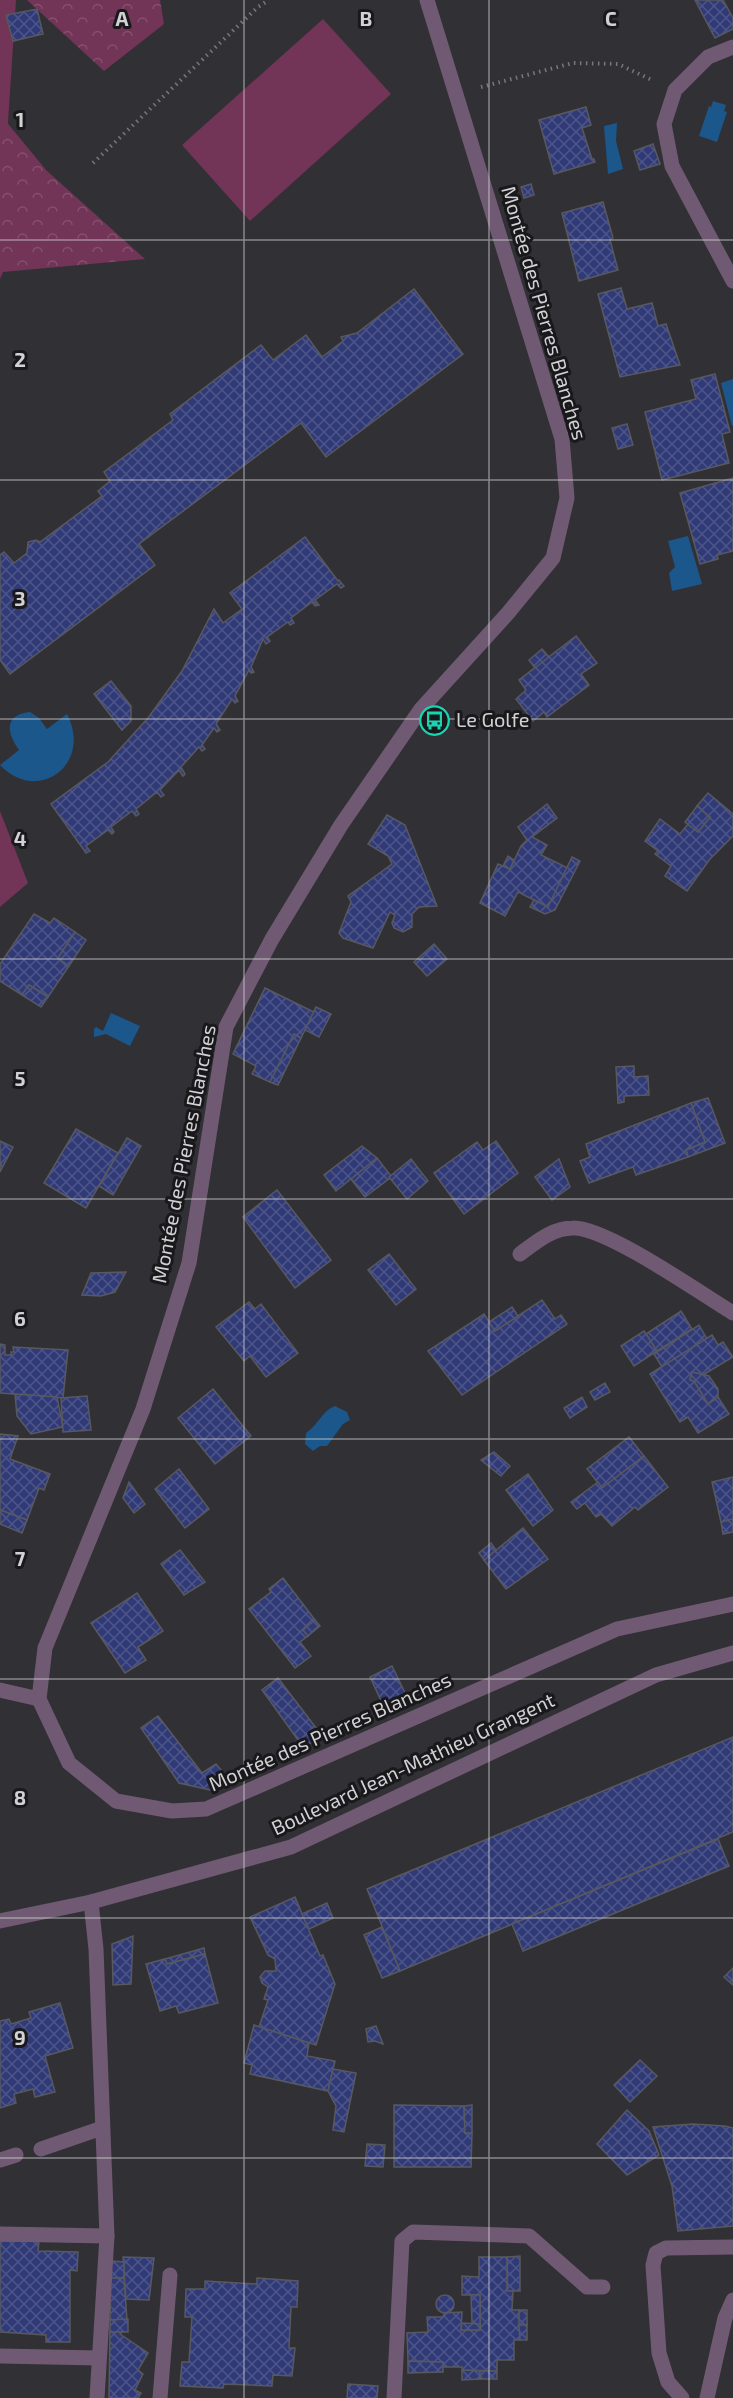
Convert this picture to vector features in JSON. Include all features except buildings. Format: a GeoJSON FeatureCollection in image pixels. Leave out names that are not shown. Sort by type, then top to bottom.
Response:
{"type":"FeatureCollection","features":[{"type":"Feature","properties":{"kind":"street","name":"Montée des Pierres Blanches"},"geometry":{"type":"LineString","coordinates":[[428,0],[562,439],[567,498],[554,558],[508,613],[421,709],[335,834],[272,939],[226,1027],[189,1263],[143,1409],[45,1648],[39,1699],[69,1763],[116,1801],[172,1812],[206,1809],[617,1629],[733,1604]]}},
{"type":"Feature","properties":{"kind":"street"},"geometry":{"type":"LineString","coordinates":[[733,47],[708,57],[675,90],[664,124],[672,165],[733,281]]}},
{"type":"Feature","properties":{"kind":"street"},"geometry":{"type":"LineString","coordinates":[[520,1254],[546,1234],[574,1228],[607,1237],[733,1313]]}},
{"type":"Feature","properties":{"kind":"street","name":"Boulevard Jean-Mathieu Grangent"},"geometry":{"type":"LineString","coordinates":[[0,1921],[91,1902],[291,1846],[656,1675],[733,1653]]}},
{"type":"Feature","properties":{"kind":"street"},"geometry":{"type":"LineString","coordinates":[[0,1690],[39,1699]]}},
{"type":"Feature","properties":{"kind":"street"},"geometry":{"type":"LineString","coordinates":[[91,1902],[96,1949],[107,2236],[97,2398]]}},
{"type":"Feature","properties":{"kind":"street"},"geometry":{"type":"LineString","coordinates":[[41,2149],[102,2128]]}},
{"type":"Feature","properties":{"kind":"street"},"geometry":{"type":"LineString","coordinates":[[0,2160],[16,2155]]}},
{"type":"Feature","properties":{"kind":"street"},"geometry":{"type":"LineString","coordinates":[[394,2398],[402,2241],[413,2232],[529,2236],[587,2287],[603,2287]]}},
{"type":"Feature","properties":{"kind":"street"},"geometry":{"type":"LineString","coordinates":[[0,2234],[107,2236]]}},
{"type":"Feature","properties":{"kind":"street"},"geometry":{"type":"LineString","coordinates":[[682,2398],[668,2382],[659,2354],[653,2265],[656,2253],[666,2248],[733,2247]]}},
{"type":"Feature","properties":{"kind":"street"},"geometry":{"type":"LineString","coordinates":[[160,2398],[170,2275]]}},
{"type":"Feature","properties":{"kind":"street"},"geometry":{"type":"LineString","coordinates":[[707,2398],[733,2300]]}},
{"type":"Feature","properties":{"kind":"street"},"geometry":{"type":"LineString","coordinates":[[0,2356],[99,2358]]}},
{"type":"Feature","properties":{"kind":"path"},"geometry":{"type":"LineString","coordinates":[[93,163],[258,7],[269,0]]}},
{"type":"Feature","properties":{"kind":"path"},"geometry":{"type":"LineString","coordinates":[[457,93],[573,63],[618,64],[675,90]]}},
{"type":"Feature","properties":{"kind":"green space"},"geometry":{"type":"Polygon","coordinates":[[[0,0],[16,0],[0,245],[0,0]]]}},
{"type":"Feature","properties":{"kind":"green space"},"geometry":{"type":"Polygon","coordinates":[[[27,0],[160,0],[164,24],[104,71],[27,0]]]}},
{"type":"Feature","properties":{"kind":"green space"},"geometry":{"type":"Polygon","coordinates":[[[323,19],[391,94],[250,221],[182,145],[323,19]]]}},
{"type":"Feature","properties":{"kind":"green space"},"geometry":{"type":"Polygon","coordinates":[[[0,114],[46,170],[145,259],[3,272],[0,279],[0,114]]]}},
{"type":"Feature","properties":{"kind":"green space"},"geometry":{"type":"Polygon","coordinates":[[[0,811],[28,883],[0,907],[0,811]]]}},
{"type":"Feature","properties":{"kind":"water"},"geometry":{"type":"Polygon","coordinates":[[[713,101],[726,105],[724,111],[727,112],[717,142],[699,136],[709,106],[711,107],[713,101]]]}},
{"type":"Feature","properties":{"kind":"water"},"geometry":{"type":"Polygon","coordinates":[[[617,123],[616,141],[623,169],[608,174],[604,126],[617,123]]]}},
{"type":"Feature","properties":{"kind":"water"},"geometry":{"type":"Polygon","coordinates":[[[733,379],[733,425],[732,426],[721,383],[733,379]]]}},
{"type":"Feature","properties":{"kind":"water"},"geometry":{"type":"Polygon","coordinates":[[[688,536],[702,584],[672,591],[669,573],[675,567],[668,541],[688,536]]]}},
{"type":"Feature","properties":{"kind":"water"},"geometry":{"type":"Polygon","coordinates":[[[30,712],[39,718],[47,729],[67,714],[73,732],[73,749],[67,763],[45,780],[30,781],[15,776],[0,765],[19,750],[10,731],[11,721],[21,714],[30,712]]]}},
{"type":"Feature","properties":{"kind":"water"},"geometry":{"type":"Polygon","coordinates":[[[111,1013],[140,1026],[130,1046],[106,1034],[94,1037],[94,1029],[96,1027],[103,1031],[111,1013]]]}},
{"type":"Feature","properties":{"kind":"water"},"geometry":{"type":"Polygon","coordinates":[[[335,1406],[347,1412],[350,1420],[343,1424],[327,1446],[320,1446],[313,1451],[305,1444],[306,1433],[335,1406]]]}},
{"type":"Feature","properties":{"kind":"place","name":"Le Golfe"},"geometry":{"type":"Point","coordinates":[435,720]}}]}
